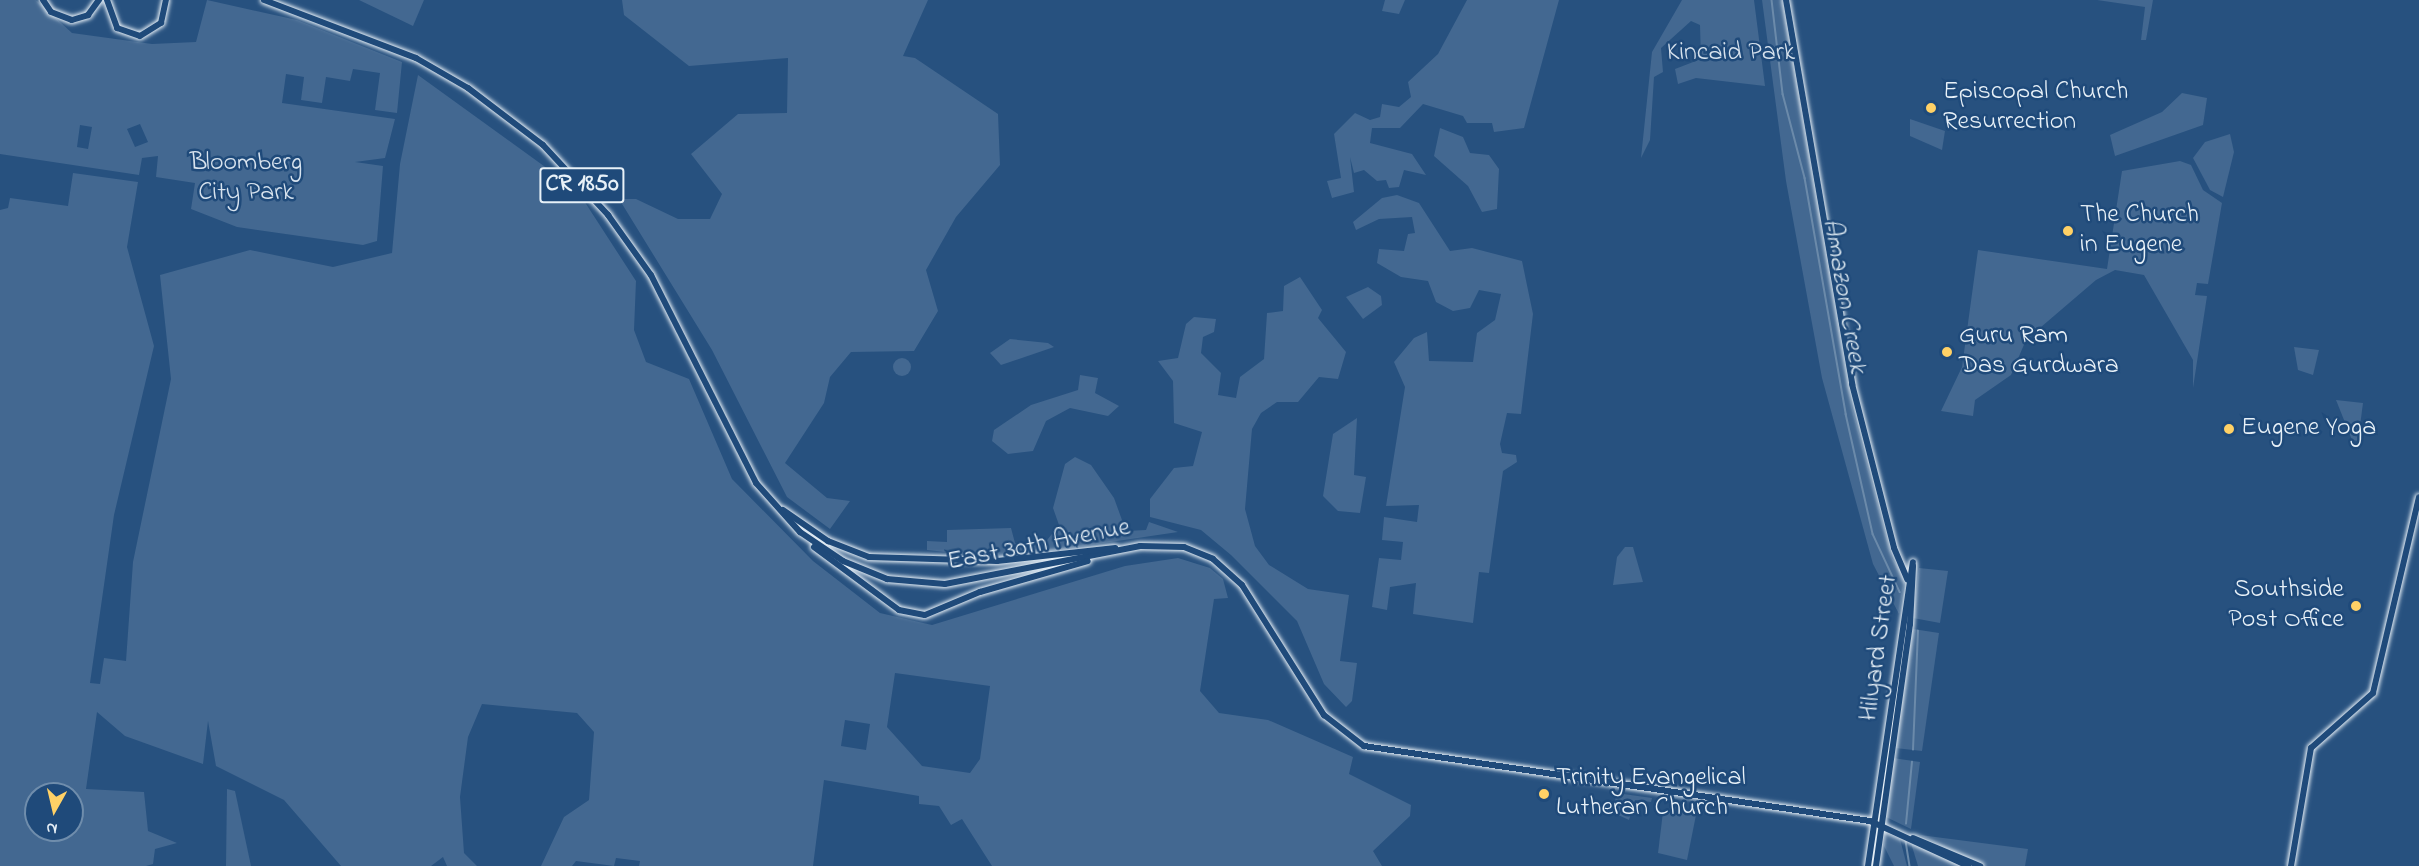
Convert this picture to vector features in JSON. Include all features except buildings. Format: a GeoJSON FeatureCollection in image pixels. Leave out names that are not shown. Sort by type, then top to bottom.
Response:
{"type":"FeatureCollection","features":[{"type":"Feature","properties":{"kind":"main road"},"geometry":{"type":"LineString","coordinates":[[43,0],[51,12],[72,20],[88,15],[99,0]]}},
{"type":"Feature","properties":{"kind":"main road"},"geometry":{"type":"LineString","coordinates":[[107,0],[117,28],[140,36],[161,23],[166,0]]}},
{"type":"Feature","properties":{"kind":"main road","name":"East 30th Avenue"},"geometry":{"type":"LineString","coordinates":[[266,0],[416,58],[499,109],[543,145],[608,215],[651,275],[740,454],[771,502],[800,532],[872,574],[935,584],[1140,546],[1191,549],[1229,571],[1259,608],[1324,715],[1364,746],[1874,822],[1913,838]]}},
{"type":"Feature","properties":{"kind":"main road"},"geometry":{"type":"LineString","coordinates":[[1786,0],[1852,384],[1898,558],[1907,579]]}},
{"type":"Feature","properties":{"kind":"main road"},"geometry":{"type":"LineString","coordinates":[[2291,866],[2311,748],[2373,693],[2419,497]]}},
{"type":"Feature","properties":{"kind":"main road"},"geometry":{"type":"LineString","coordinates":[[771,502],[828,541],[869,557],[997,561],[1140,546]]}},
{"type":"Feature","properties":{"kind":"main road"},"geometry":{"type":"LineString","coordinates":[[800,532],[892,605],[925,615],[980,592],[1125,549]]}},
{"type":"Feature","properties":{"kind":"main road"},"geometry":{"type":"LineString","coordinates":[[1898,558],[1913,562]]}},
{"type":"Feature","properties":{"kind":"main road","name":"Hilyard Street"},"geometry":{"type":"LineString","coordinates":[[1868,866],[1907,579],[1913,562]]}},
{"type":"Feature","properties":{"kind":"main road","name":"Hilyard Street"},"geometry":{"type":"LineString","coordinates":[[1876,866],[1910,624],[1913,562]]}},
{"type":"Feature","properties":{"kind":"main road"},"geometry":{"type":"LineString","coordinates":[[1913,838],[1968,866]]}},
{"type":"Feature","properties":{"kind":"main road"},"geometry":{"type":"LineString","coordinates":[[1913,838],[1980,866]]}},
{"type":"Feature","properties":{"kind":"green space","name":"Bloomberg City Park"},"geometry":{"type":"Polygon","coordinates":[[[0,0],[36,0],[72,33],[152,44],[196,42],[207,0],[297,20],[402,62],[397,113],[375,110],[380,73],[353,69],[350,81],[326,77],[322,103],[301,100],[304,77],[286,74],[282,103],[395,119],[385,158],[355,162],[383,166],[377,241],[363,245],[237,227],[191,209],[195,183],[156,177],[158,156],[142,158],[139,175],[0,154],[0,0]],[[140,124],[127,129],[135,147],[148,142],[140,124]],[[80,125],[77,147],[88,149],[92,127],[80,125]]]}},
{"type":"Feature","properties":{"kind":"green space"},"geometry":{"type":"Polygon","coordinates":[[[359,0],[424,0],[413,26],[359,0]]]}},
{"type":"Feature","properties":{"kind":"green space"},"geometry":{"type":"Polygon","coordinates":[[[622,0],[928,0],[903,56],[915,58],[998,114],[1000,165],[956,217],[926,270],[938,311],[914,351],[851,352],[830,377],[824,403],[785,463],[827,498],[850,501],[830,529],[787,497],[712,350],[619,199],[636,199],[678,219],[710,219],[722,194],[691,154],[738,114],[787,113],[788,58],[689,66],[624,15],[622,0]]]}},
{"type":"Feature","properties":{"kind":"green space"},"geometry":{"type":"Polygon","coordinates":[[[1385,0],[1405,0],[1399,14],[1382,11],[1385,0]]]}},
{"type":"Feature","properties":{"kind":"green space"},"geometry":{"type":"Polygon","coordinates":[[[1467,0],[1559,0],[1524,128],[1494,132],[1492,123],[1467,123],[1463,116],[1423,104],[1400,128],[1372,128],[1370,143],[1412,154],[1426,175],[1404,170],[1399,187],[1389,188],[1386,180],[1377,181],[1364,170],[1354,173],[1350,157],[1354,192],[1332,198],[1327,181],[1341,178],[1334,134],[1355,113],[1370,120],[1380,117],[1382,104],[1399,107],[1411,97],[1408,82],[1438,54],[1467,0]]]}},
{"type":"Feature","properties":{"kind":"green space","name":"Kincaid Park"},"geometry":{"type":"Polygon","coordinates":[[[1682,0],[1754,0],[1765,86],[1696,78],[1678,84],[1675,69],[1701,59],[1700,25],[1691,21],[1661,48],[1663,72],[1654,77],[1650,140],[1641,158],[1652,52],[1682,0]]]}},
{"type":"Feature","properties":{"kind":"green space"},"geometry":{"type":"Polygon","coordinates":[[[1762,0],[1782,0],[1852,407],[1892,558],[1905,578],[1899,614],[1873,564],[1822,378],[1786,181],[1762,0]]]}},
{"type":"Feature","properties":{"kind":"green space"},"geometry":{"type":"Polygon","coordinates":[[[2097,0],[2153,0],[2146,40],[2141,40],[2145,7],[2097,0]]]}},
{"type":"Feature","properties":{"kind":"green space"},"geometry":{"type":"Polygon","coordinates":[[[418,75],[577,190],[636,281],[634,330],[646,362],[689,379],[732,479],[813,561],[880,613],[932,625],[1125,566],[1178,558],[1210,568],[1223,579],[1228,598],[1214,599],[1200,691],[1219,713],[1268,720],[1353,757],[1349,774],[1411,805],[1410,816],[1373,851],[1382,866],[992,866],[962,819],[951,825],[939,806],[919,804],[919,796],[824,780],[813,866],[639,866],[640,861],[616,858],[614,866],[576,861],[572,866],[541,866],[564,817],[589,800],[594,732],[577,713],[482,704],[468,737],[460,797],[464,853],[477,866],[447,866],[443,857],[431,866],[341,866],[284,800],[216,766],[208,721],[203,764],[125,736],[97,712],[86,789],[144,792],[148,831],[177,843],[155,849],[153,864],[146,866],[0,866],[0,210],[8,208],[10,198],[68,206],[73,173],[138,182],[127,247],[154,346],[114,515],[90,683],[100,684],[104,658],[126,661],[133,562],[171,379],[160,275],[250,250],[333,267],[392,253],[400,164],[418,75]],[[895,673],[887,727],[922,766],[970,773],[980,759],[990,686],[895,673]],[[845,720],[841,746],[866,750],[870,724],[845,720]]]}},
{"type":"Feature","properties":{"kind":"green space"},"geometry":{"type":"Polygon","coordinates":[[[2182,93],[2207,98],[2203,125],[2115,156],[2110,135],[2162,112],[2182,93]]]}},
{"type":"Feature","properties":{"kind":"green space"},"geometry":{"type":"Polygon","coordinates":[[[1910,119],[1945,131],[1942,150],[1910,136],[1910,119]]]}},
{"type":"Feature","properties":{"kind":"green space"},"geometry":{"type":"Polygon","coordinates":[[[1440,128],[1463,137],[1470,153],[1489,155],[1499,169],[1497,209],[1482,212],[1468,186],[1434,156],[1440,128]]]}},
{"type":"Feature","properties":{"kind":"green space"},"geometry":{"type":"Polygon","coordinates":[[[2230,134],[2234,152],[2223,197],[2210,190],[2193,158],[2205,142],[2230,134]]]}},
{"type":"Feature","properties":{"kind":"green space"},"geometry":{"type":"Polygon","coordinates":[[[2180,161],[2191,165],[2203,190],[2222,203],[2208,284],[2197,283],[2195,295],[2207,296],[2193,388],[2193,360],[2144,275],[2115,270],[2096,280],[2026,340],[2011,375],[1975,400],[1973,416],[1941,411],[1962,367],[1978,250],[2107,269],[2122,171],[2180,161]]]}},
{"type":"Feature","properties":{"kind":"green space"},"geometry":{"type":"Polygon","coordinates":[[[1397,195],[1419,203],[1450,251],[1472,248],[1522,261],[1533,314],[1521,414],[1507,413],[1500,444],[1502,453],[1516,455],[1517,462],[1503,471],[1489,573],[1479,572],[1473,623],[1413,614],[1416,583],[1390,587],[1387,610],[1372,607],[1379,558],[1401,560],[1403,542],[1382,540],[1384,517],[1417,522],[1419,505],[1386,506],[1405,387],[1394,362],[1414,338],[1427,332],[1429,361],[1473,362],[1477,333],[1495,320],[1501,294],[1479,290],[1470,308],[1453,311],[1436,302],[1428,281],[1401,277],[1377,263],[1379,249],[1404,251],[1408,234],[1415,233],[1412,217],[1379,219],[1356,230],[1353,222],[1382,198],[1397,195]]]}},
{"type":"Feature","properties":{"kind":"green space"},"geometry":{"type":"Polygon","coordinates":[[[1300,277],[1322,310],[1318,318],[1346,352],[1338,379],[1319,377],[1298,402],[1277,402],[1261,413],[1252,429],[1245,509],[1255,546],[1269,565],[1308,589],[1349,595],[1340,661],[1357,663],[1352,701],[1346,707],[1324,684],[1297,621],[1231,555],[1201,530],[1150,517],[1150,499],[1174,468],[1193,466],[1202,432],[1174,423],[1173,381],[1158,361],[1178,358],[1186,324],[1194,317],[1216,319],[1214,332],[1203,337],[1201,353],[1221,373],[1218,395],[1236,398],[1240,377],[1264,359],[1267,313],[1283,311],[1284,286],[1300,277]]]}},
{"type":"Feature","properties":{"kind":"green space"},"geometry":{"type":"Polygon","coordinates":[[[1368,287],[1381,296],[1382,305],[1363,319],[1346,297],[1368,287]]]}},
{"type":"Feature","properties":{"kind":"green space"},"geometry":{"type":"Polygon","coordinates":[[[1010,339],[1048,343],[1054,347],[1001,365],[990,353],[1010,339]]]}},
{"type":"Feature","properties":{"kind":"green space"},"geometry":{"type":"Polygon","coordinates":[[[2294,347],[2319,350],[2313,375],[2298,370],[2294,347]]]}},
{"type":"Feature","properties":{"kind":"green space"},"geometry":{"type":"Polygon","coordinates":[[[902,358],[908,361],[911,367],[908,373],[902,376],[896,373],[893,367],[896,361],[902,358]]]}},
{"type":"Feature","properties":{"kind":"green space"},"geometry":{"type":"Polygon","coordinates":[[[1080,375],[1098,378],[1095,393],[1119,406],[1108,416],[1070,408],[1046,421],[1033,451],[1008,454],[992,441],[994,430],[1031,405],[1078,390],[1080,375]]]}},
{"type":"Feature","properties":{"kind":"green space"},"geometry":{"type":"Polygon","coordinates":[[[2336,400],[2363,403],[2358,441],[2352,440],[2336,400]]]}},
{"type":"Feature","properties":{"kind":"green space"},"geometry":{"type":"Polygon","coordinates":[[[1357,418],[1354,475],[1366,477],[1360,513],[1338,511],[1323,496],[1333,434],[1357,418]]]}},
{"type":"Feature","properties":{"kind":"green space"},"geometry":{"type":"Polygon","coordinates":[[[1075,457],[1091,465],[1114,498],[1126,531],[1146,530],[1149,522],[1178,532],[1002,558],[927,550],[927,541],[947,542],[947,530],[1011,528],[1015,543],[1044,544],[1059,525],[1053,508],[1065,464],[1075,457]]]}},
{"type":"Feature","properties":{"kind":"green space"},"geometry":{"type":"Polygon","coordinates":[[[1625,547],[1633,547],[1643,582],[1613,585],[1617,557],[1625,547]]]}},
{"type":"Feature","properties":{"kind":"green space"},"geometry":{"type":"Polygon","coordinates":[[[1919,568],[1948,571],[1940,623],[1913,618],[1919,568]]]}},
{"type":"Feature","properties":{"kind":"green space"},"geometry":{"type":"Polygon","coordinates":[[[1913,629],[1939,633],[1922,751],[1895,748],[1913,629]]]}},
{"type":"Feature","properties":{"kind":"green space"},"geometry":{"type":"Polygon","coordinates":[[[1893,758],[1920,762],[1911,829],[1886,817],[1893,758]]]}},
{"type":"Feature","properties":{"kind":"green space"},"geometry":{"type":"Polygon","coordinates":[[[227,789],[235,791],[251,866],[226,866],[227,789]]]}},
{"type":"Feature","properties":{"kind":"green space"},"geometry":{"type":"Polygon","coordinates":[[[1616,793],[1652,798],[1651,802],[1635,800],[1629,820],[1614,813],[1616,793]]]}},
{"type":"Feature","properties":{"kind":"green space"},"geometry":{"type":"Polygon","coordinates":[[[1674,806],[1696,815],[1687,860],[1658,853],[1663,812],[1674,806]]]}},
{"type":"Feature","properties":{"kind":"green space"},"geometry":{"type":"Polygon","coordinates":[[[1885,833],[1900,839],[1907,866],[1894,866],[1884,846],[1885,833]]]}},
{"type":"Feature","properties":{"kind":"green space"},"geometry":{"type":"Polygon","coordinates":[[[1920,835],[2028,849],[2025,866],[1982,866],[1920,835]]]}},
{"type":"Feature","properties":{"kind":"green space"},"geometry":{"type":"Polygon","coordinates":[[[1911,843],[1964,866],[1918,866],[1911,843]]]}},
{"type":"Feature","properties":{"kind":"waterway","name":"Amazon Creek"},"geometry":{"type":"LineString","coordinates":[[1772,0],[1783,94],[1805,178],[1846,414],[1873,534],[1900,592]]}},
{"type":"Feature","properties":{"kind":"waterway","name":"Amazon Creek"},"geometry":{"type":"LineString","coordinates":[[1913,750],[1918,631]]}},
{"type":"Feature","properties":{"kind":"waterway","name":"Amazon Creek"},"geometry":{"type":"LineString","coordinates":[[1906,824],[1912,762]]}},
{"type":"Feature","properties":{"kind":"waterway","name":"Amazon Creek"},"geometry":{"type":"LineString","coordinates":[[1906,841],[1910,866]]}},
{"type":"Feature","properties":{"kind":"place","name":"Episcopal Church Resurrection"},"geometry":{"type":"Point","coordinates":[1931,108]}},
{"type":"Feature","properties":{"kind":"place","name":"The Church in Eugene"},"geometry":{"type":"Point","coordinates":[2068,231]}},
{"type":"Feature","properties":{"kind":"place","name":"Guru Ram Das Gurdwara"},"geometry":{"type":"Point","coordinates":[1947,352]}},
{"type":"Feature","properties":{"kind":"place","name":"Eugene Yoga"},"geometry":{"type":"Point","coordinates":[2229,429]}},
{"type":"Feature","properties":{"kind":"place","name":"Southside Post Office"},"geometry":{"type":"Point","coordinates":[2356,606]}},
{"type":"Feature","properties":{"kind":"place","name":"Trinity Evangelical Lutheran Church"},"geometry":{"type":"Point","coordinates":[1544,794]}}]}
